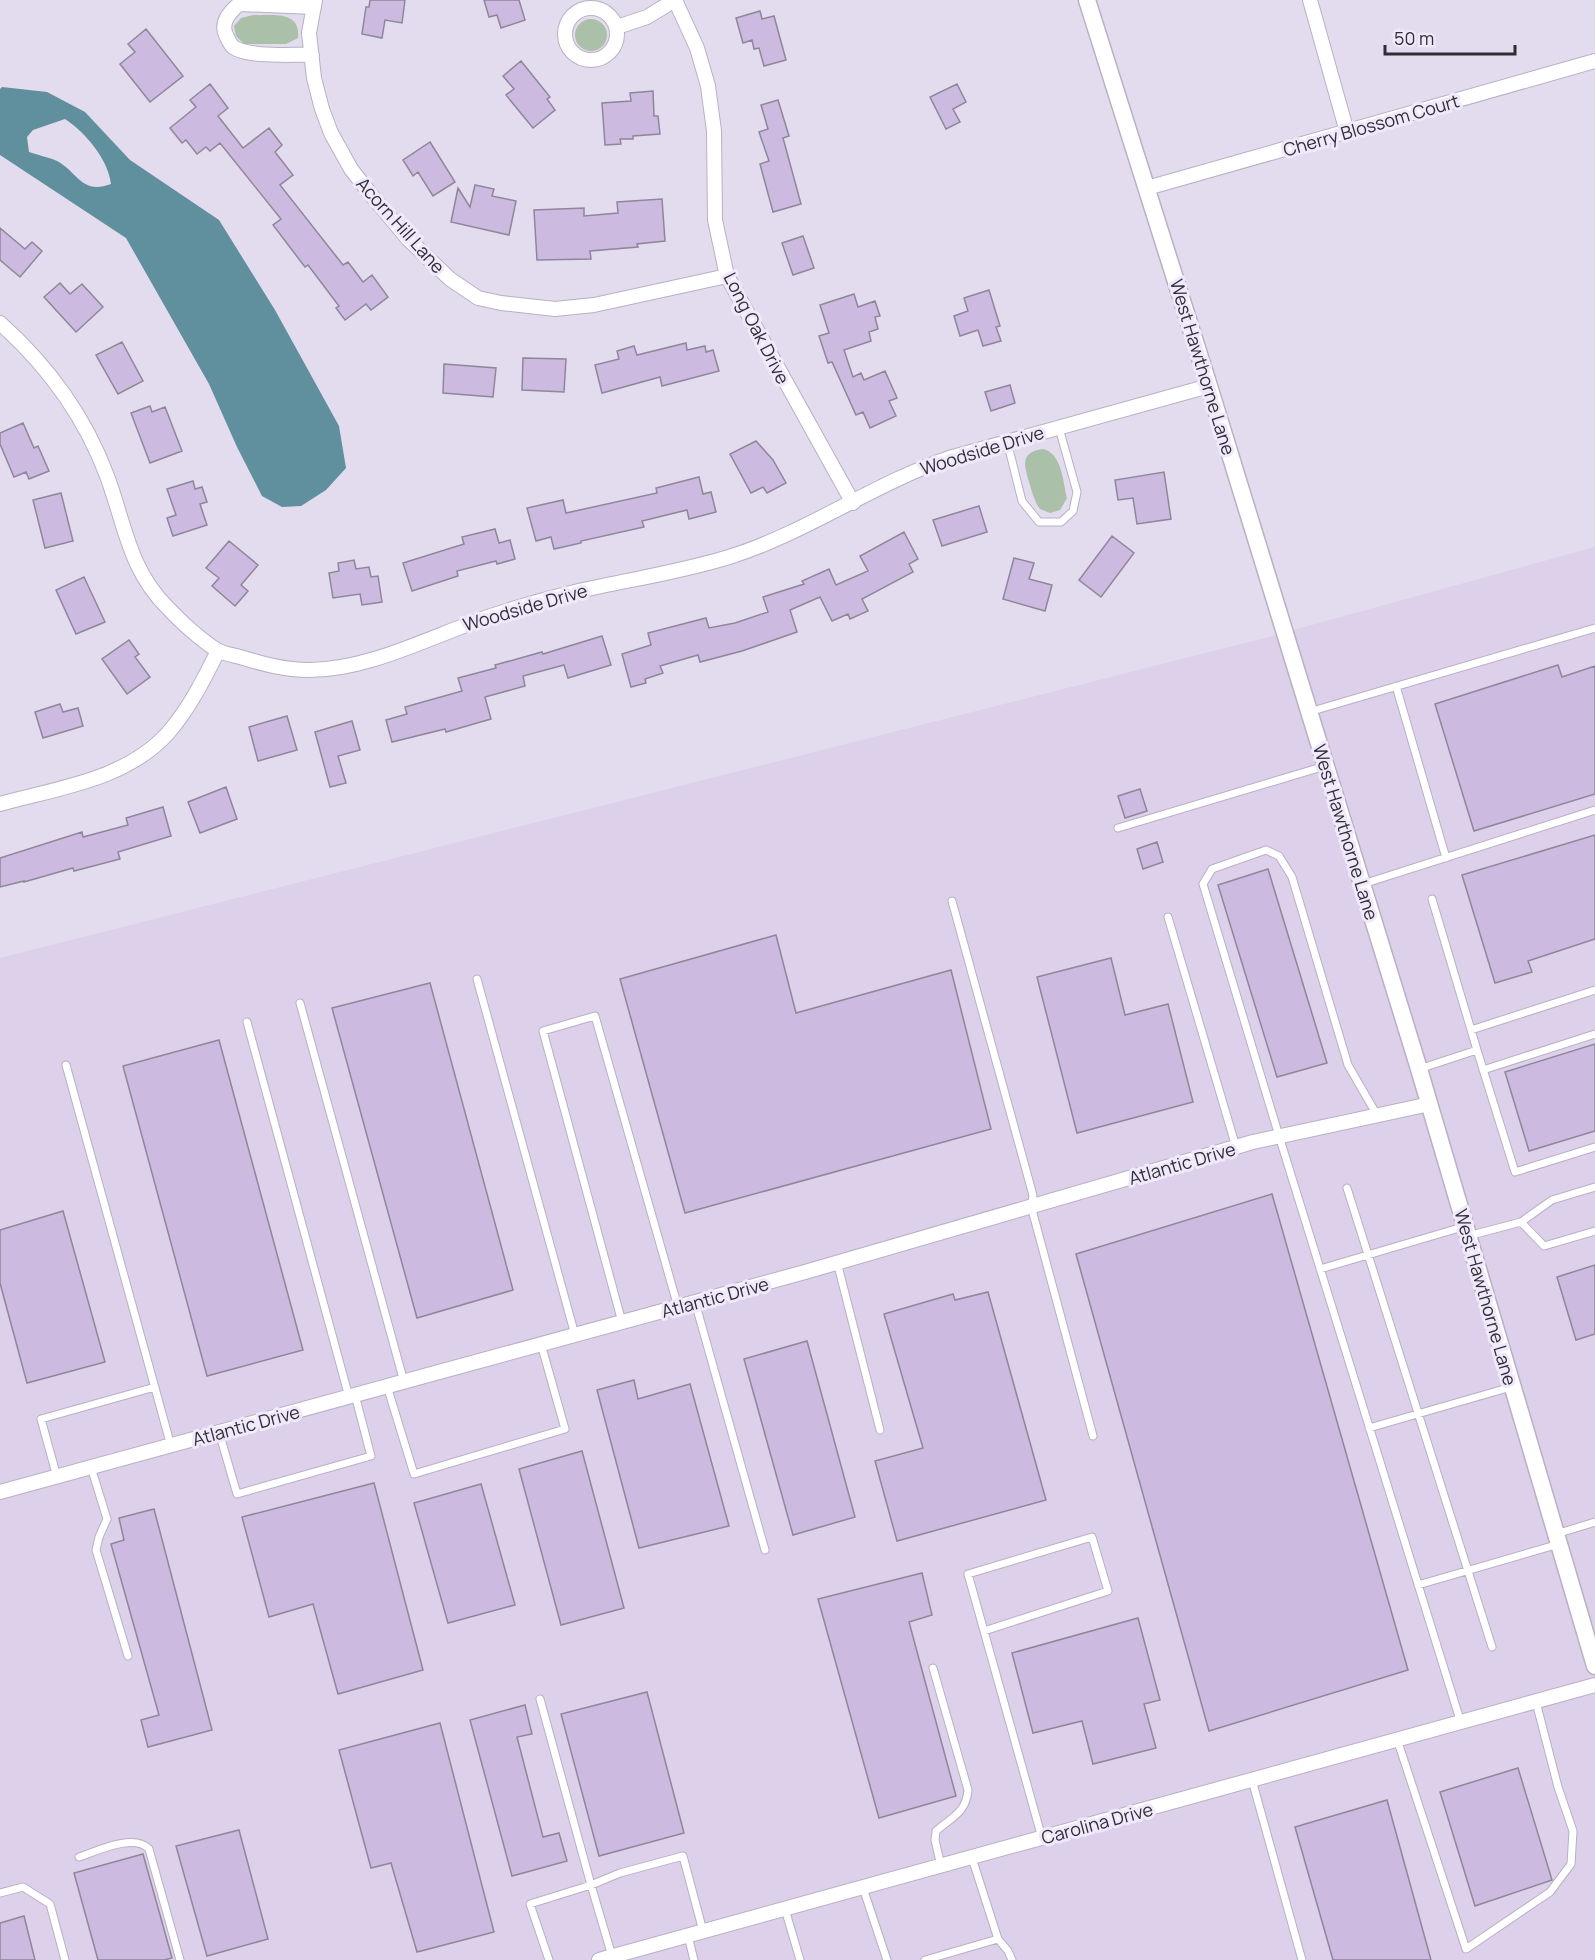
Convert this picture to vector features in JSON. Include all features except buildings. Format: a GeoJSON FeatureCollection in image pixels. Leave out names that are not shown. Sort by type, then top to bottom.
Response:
{"type":"FeatureCollection","features":[{"type":"Feature","properties":{"kind":"street"},"geometry":{"type":"LineString","coordinates":[[617,27],[647,17],[675,0]]}},
{"type":"Feature","properties":{"kind":"street","name":"Long Oak Drive"},"geometry":{"type":"LineString","coordinates":[[675,0],[697,48],[708,86],[714,131],[715,220],[728,276],[853,503]]}},
{"type":"Feature","properties":{"kind":"street","name":"West Hawthorne Lane"},"geometry":{"type":"LineString","coordinates":[[1087,0],[1209,386],[1430,1104],[1595,1666]]}},
{"type":"Feature","properties":{"kind":"street"},"geometry":{"type":"LineString","coordinates":[[1310,0],[1347,132]]}},
{"type":"Feature","properties":{"kind":"street"},"geometry":{"type":"LineString","coordinates":[[312,55],[246,52],[232,46],[224,32],[224,23],[239,3],[314,3]]}},
{"type":"Feature","properties":{"kind":"street","name":"Acorn Hill Lane"},"geometry":{"type":"LineString","coordinates":[[314,3],[309,33],[314,78],[331,133],[351,170],[408,239],[450,279],[478,298],[524,306],[555,309],[576,308],[728,276]]}},
{"type":"Feature","properties":{"kind":"street","name":"Cherry Blossom Court"},"geometry":{"type":"LineString","coordinates":[[1147,188],[1595,61]]}},
{"type":"Feature","properties":{"kind":"street","name":"Woodside Drive"},"geometry":{"type":"LineString","coordinates":[[0,323],[41,364],[64,394],[86,429],[108,478],[132,556],[152,590],[177,617],[218,651],[280,668],[308,670],[353,665],[376,659],[458,626],[522,605],[600,586],[682,570],[730,557],[853,503],[918,468],[1007,441],[1209,386]]}},
{"type":"Feature","properties":{"kind":"street"},"geometry":{"type":"LineString","coordinates":[[0,804],[96,778],[135,760],[168,732],[202,684],[218,651]]}},
{"type":"Feature","properties":{"kind":"street","name":"Atlantic Drive"},"geometry":{"type":"LineString","coordinates":[[0,1492],[837,1263],[1236,1147],[1430,1104]]}},
{"type":"Feature","properties":{"kind":"street","name":"Carolina Drive"},"geometry":{"type":"LineString","coordinates":[[606,1958],[1595,1685]]}},
{"type":"Feature","properties":{"kind":"lane"},"geometry":{"type":"LineString","coordinates":[[1007,441],[1022,501],[1039,522],[1061,522],[1073,511],[1077,492],[1059,428]]}},
{"type":"Feature","properties":{"kind":"lane"},"geometry":{"type":"LineString","coordinates":[[1309,712],[1595,628]]}},
{"type":"Feature","properties":{"kind":"lane"},"geometry":{"type":"LineString","coordinates":[[1396,686],[1446,858]]}},
{"type":"Feature","properties":{"kind":"lane"},"geometry":{"type":"LineString","coordinates":[[1118,828],[1326,766]]}},
{"type":"Feature","properties":{"kind":"lane"},"geometry":{"type":"LineString","coordinates":[[1362,884],[1595,810]]}},
{"type":"Feature","properties":{"kind":"lane"},"geometry":{"type":"LineString","coordinates":[[1378,1115],[1348,1065],[1292,877],[1279,856],[1266,850],[1212,869],[1203,884],[1461,1723]]}},
{"type":"Feature","properties":{"kind":"lane"},"geometry":{"type":"LineString","coordinates":[[1432,899],[1515,1172],[1595,1147]]}},
{"type":"Feature","properties":{"kind":"lane"},"geometry":{"type":"LineString","coordinates":[[952,901],[1032,1188],[1031,1206],[1094,1436]]}},
{"type":"Feature","properties":{"kind":"lane"},"geometry":{"type":"LineString","coordinates":[[1168,917],[1236,1147]]}},
{"type":"Feature","properties":{"kind":"lane"},"geometry":{"type":"LineString","coordinates":[[477,979],[575,1335]]}},
{"type":"Feature","properties":{"kind":"lane"},"geometry":{"type":"LineString","coordinates":[[1471,1030],[1595,990]]}},
{"type":"Feature","properties":{"kind":"lane"},"geometry":{"type":"LineString","coordinates":[[300,1003],[404,1382]]}},
{"type":"Feature","properties":{"kind":"lane"},"geometry":{"type":"LineString","coordinates":[[622,1322],[543,1031],[595,1016],[678,1306]]}},
{"type":"Feature","properties":{"kind":"lane"},"geometry":{"type":"LineString","coordinates":[[219,1432],[237,1494],[371,1456],[247,1022]]}},
{"type":"Feature","properties":{"kind":"lane"},"geometry":{"type":"LineString","coordinates":[[1483,1070],[1595,1034]]}},
{"type":"Feature","properties":{"kind":"lane"},"geometry":{"type":"LineString","coordinates":[[1419,1069],[1477,1050]]}},
{"type":"Feature","properties":{"kind":"lane"},"geometry":{"type":"LineString","coordinates":[[66,1065],[171,1446]]}},
{"type":"Feature","properties":{"kind":"lane"},"geometry":{"type":"LineString","coordinates":[[1320,1269],[1467,1231],[1521,1222],[1552,1200],[1595,1186]]}},
{"type":"Feature","properties":{"kind":"lane"},"geometry":{"type":"LineString","coordinates":[[1347,1188],[1492,1647]]}},
{"type":"Feature","properties":{"kind":"lane"},"geometry":{"type":"LineString","coordinates":[[1521,1222],[1544,1246],[1595,1231]]}},
{"type":"Feature","properties":{"kind":"lane"},"geometry":{"type":"LineString","coordinates":[[837,1263],[880,1430]]}},
{"type":"Feature","properties":{"kind":"lane"},"geometry":{"type":"LineString","coordinates":[[695,1302],[765,1550]]}},
{"type":"Feature","properties":{"kind":"lane"},"geometry":{"type":"LineString","coordinates":[[387,1386],[414,1474],[565,1430],[541,1344]]}},
{"type":"Feature","properties":{"kind":"lane"},"geometry":{"type":"LineString","coordinates":[[57,1477],[41,1419],[154,1387]]}},
{"type":"Feature","properties":{"kind":"lane"},"geometry":{"type":"LineString","coordinates":[[1369,1428],[1513,1387]]}},
{"type":"Feature","properties":{"kind":"lane"},"geometry":{"type":"LineString","coordinates":[[91,1467],[107,1519],[96,1550],[128,1656]]}},
{"type":"Feature","properties":{"kind":"lane"},"geometry":{"type":"LineString","coordinates":[[1418,1585],[1468,1571],[1557,1539],[1595,1521]]}},
{"type":"Feature","properties":{"kind":"lane"},"geometry":{"type":"LineString","coordinates":[[984,1631],[1108,1591],[1092,1537],[968,1574],[1042,1838]]}},
{"type":"Feature","properties":{"kind":"lane"},"geometry":{"type":"LineString","coordinates":[[933,1668],[968,1790],[967,1803],[961,1812],[936,1831],[935,1840],[941,1866]]}},
{"type":"Feature","properties":{"kind":"lane"},"geometry":{"type":"LineString","coordinates":[[540,1699],[591,1885],[606,1958]]}},
{"type":"Feature","properties":{"kind":"lane"},"geometry":{"type":"LineString","coordinates":[[1466,1949],[1550,1892],[1571,1864],[1574,1831],[1558,1787],[1536,1701]]}},
{"type":"Feature","properties":{"kind":"lane"},"geometry":{"type":"LineString","coordinates":[[1397,1739],[1466,1949],[1467,1960]]}},
{"type":"Feature","properties":{"kind":"lane"},"geometry":{"type":"LineString","coordinates":[[1252,1780],[1302,1960]]}},
{"type":"Feature","properties":{"kind":"lane"},"geometry":{"type":"LineString","coordinates":[[79,1857],[130,1841],[149,1849],[180,1960]]}},
{"type":"Feature","properties":{"kind":"lane"},"geometry":{"type":"LineString","coordinates":[[549,1960],[530,1904],[621,1873],[683,1856],[703,1931]]}},
{"type":"Feature","properties":{"kind":"lane"},"geometry":{"type":"LineString","coordinates":[[972,1858],[998,1939],[1012,1960]]}},
{"type":"Feature","properties":{"kind":"lane"},"geometry":{"type":"LineString","coordinates":[[0,1893],[23,1887],[50,1904],[65,1960]]}},
{"type":"Feature","properties":{"kind":"lane"},"geometry":{"type":"LineString","coordinates":[[863,1888],[887,1960]]}},
{"type":"Feature","properties":{"kind":"lane"},"geometry":{"type":"LineString","coordinates":[[785,1909],[800,1960]]}},
{"type":"Feature","properties":{"kind":"lane"},"geometry":{"type":"LineString","coordinates":[[688,1936],[694,1960]]}},
{"type":"Feature","properties":{"kind":"lane"},"geometry":{"type":"LineString","coordinates":[[925,1960],[998,1939]]}},
{"type":"Feature","properties":{"kind":"shaded area"},"geometry":{"type":"Polygon","coordinates":[[[1595,547],[1595,1960],[0,1960],[0,958],[1265,638],[1595,547]]]}},
{"type":"Feature","properties":{"kind":"green space"},"geometry":{"type":"Polygon","coordinates":[[[253,15],[276,15],[290,19],[298,29],[298,38],[286,44],[244,44],[236,36],[234,26],[241,18],[253,15]]]}},
{"type":"Feature","properties":{"kind":"green space"},"geometry":{"type":"Polygon","coordinates":[[[591,19],[602,24],[607,35],[602,46],[591,51],[580,46],[575,35],[580,24],[591,19]]]}},
{"type":"Feature","properties":{"kind":"green space"},"geometry":{"type":"Polygon","coordinates":[[[1043,449],[1054,456],[1058,462],[1067,498],[1060,510],[1050,513],[1040,509],[1036,503],[1025,465],[1030,453],[1043,449]]]}},
{"type":"Feature","properties":{"kind":"water"},"geometry":{"type":"Polygon","coordinates":[[[2,87],[47,92],[85,112],[130,160],[219,220],[275,310],[339,426],[346,468],[326,490],[301,506],[282,507],[262,496],[209,384],[126,238],[0,155],[0,89],[2,87]],[[65,119],[33,130],[27,137],[29,152],[57,161],[81,181],[93,187],[111,184],[101,156],[65,119]]]}}]}
